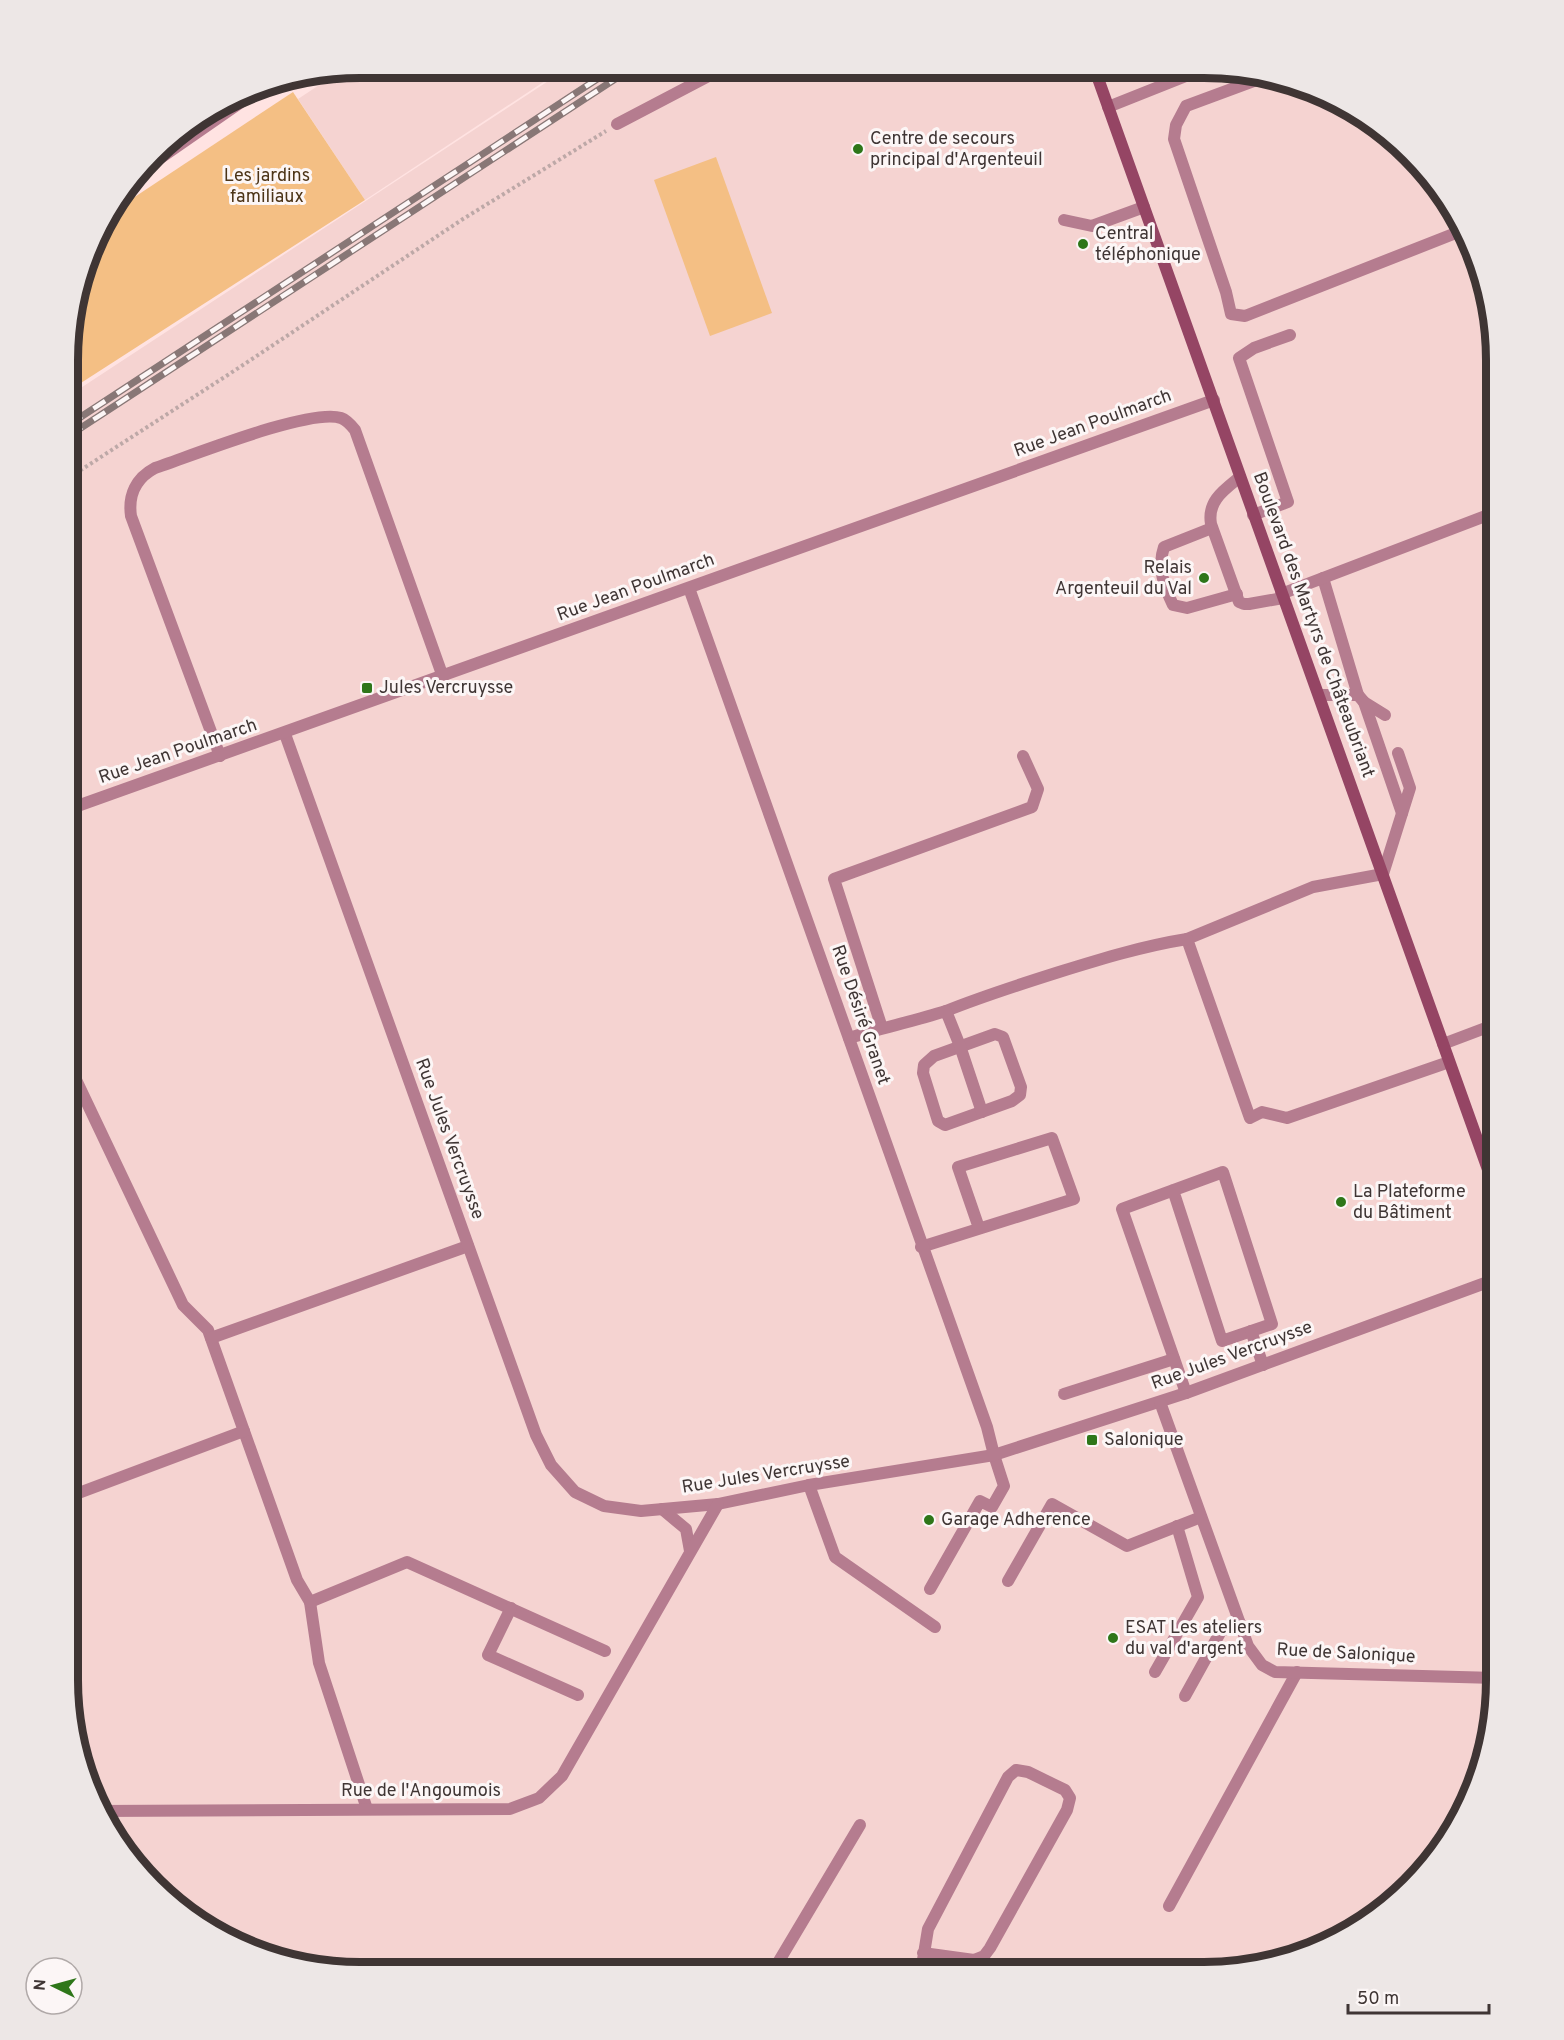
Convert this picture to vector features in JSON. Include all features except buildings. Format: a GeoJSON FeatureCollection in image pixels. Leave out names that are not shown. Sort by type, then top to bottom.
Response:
{"type":"FeatureCollection","features":[{"type":"Feature","properties":{"kind":"main road","name":"Boulevard des Martyrs de Châteaubriant"},"geometry":{"type":"LineString","coordinates":[[1098,78],[1486,1164]]}},
{"type":"Feature","properties":{"kind":"street"},"geometry":{"type":"LineString","coordinates":[[617,124],[705,78]]}},
{"type":"Feature","properties":{"kind":"street"},"geometry":{"type":"LineString","coordinates":[[1108,107],[1181,78]]}},
{"type":"Feature","properties":{"kind":"street"},"geometry":{"type":"LineString","coordinates":[[1251,82],[1186,106],[1176,125],[1174,139],[1232,314],[1245,316],[1456,233]]}},
{"type":"Feature","properties":{"kind":"street"},"geometry":{"type":"LineString","coordinates":[[174,148],[228,111]]}},
{"type":"Feature","properties":{"kind":"street"},"geometry":{"type":"LineString","coordinates":[[1064,220],[1092,226],[1144,207]]}},
{"type":"Feature","properties":{"kind":"street"},"geometry":{"type":"LineString","coordinates":[[1253,515],[1288,502],[1239,358],[1254,348],[1290,335]]}},
{"type":"Feature","properties":{"kind":"street","name":"Rue Jean Poulmarch"},"geometry":{"type":"LineString","coordinates":[[78,806],[285,734],[1214,400]]}},
{"type":"Feature","properties":{"kind":"street"},"geometry":{"type":"LineString","coordinates":[[220,756],[130,516],[129,504],[133,490],[145,474],[155,468],[308,418],[340,418],[350,424],[355,430],[443,677]]}},
{"type":"Feature","properties":{"kind":"street"},"geometry":{"type":"LineString","coordinates":[[1240,477],[1216,496],[1209,514],[1239,602],[1244,604],[1282,596],[1486,516]]}},
{"type":"Feature","properties":{"kind":"street"},"geometry":{"type":"LineString","coordinates":[[1212,528],[1164,547],[1160,558],[1167,593],[1173,605],[1186,608],[1237,594]]}},
{"type":"Feature","properties":{"kind":"street"},"geometry":{"type":"LineString","coordinates":[[1323,578],[1361,699],[1402,813]]}},
{"type":"Feature","properties":{"kind":"street","name":"Rue Désiré Granet"},"geometry":{"type":"LineString","coordinates":[[689,588],[921,1247],[987,1427],[1004,1486],[992,1507],[980,1501],[930,1589]]}},
{"type":"Feature","properties":{"kind":"street"},"geometry":{"type":"LineString","coordinates":[[1318,695],[1361,699],[1385,715]]}},
{"type":"Feature","properties":{"kind":"street","name":"Rue Jules Vercruysse"},"geometry":{"type":"LineString","coordinates":[[285,734],[536,1435],[551,1466],[575,1492],[604,1506],[641,1511],[718,1504],[809,1485],[994,1455],[1186,1393],[1486,1283]]}},
{"type":"Feature","properties":{"kind":"street"},"geometry":{"type":"LineString","coordinates":[[849,1038],[909,1023],[978,998],[1124,952],[1187,939],[1313,886],[1383,874],[1410,788],[1398,753]]}},
{"type":"Feature","properties":{"kind":"street"},"geometry":{"type":"LineString","coordinates":[[882,1028],[834,879],[1032,807],[1038,789],[1023,756]]}},
{"type":"Feature","properties":{"kind":"street"},"geometry":{"type":"LineString","coordinates":[[1187,939],[1250,1118],[1262,1112],[1287,1118],[1449,1062]]}},
{"type":"Feature","properties":{"kind":"street"},"geometry":{"type":"LineString","coordinates":[[946,1011],[982,1112]]}},
{"type":"Feature","properties":{"kind":"street"},"geometry":{"type":"LineString","coordinates":[[1443,1044],[1486,1028]]}},
{"type":"Feature","properties":{"kind":"street"},"geometry":{"type":"LineString","coordinates":[[995,1034],[1004,1037],[1021,1087],[1020,1095],[1012,1101],[982,1112],[945,1125],[938,1121],[923,1073],[924,1065],[934,1056],[995,1034]]}},
{"type":"Feature","properties":{"kind":"street"},"geometry":{"type":"LineString","coordinates":[[78,1084],[183,1305],[208,1330],[297,1580],[310,1602],[319,1663],[367,1809]]}},
{"type":"Feature","properties":{"kind":"street"},"geometry":{"type":"LineString","coordinates":[[921,1247],[1074,1199],[1052,1138],[958,1167],[978,1228]]}},
{"type":"Feature","properties":{"kind":"street"},"geometry":{"type":"LineString","coordinates":[[1173,1190],[1222,1341],[1272,1324],[1223,1172],[1173,1190],[1122,1209],[1186,1393]]}},
{"type":"Feature","properties":{"kind":"street"},"geometry":{"type":"LineString","coordinates":[[211,1338],[468,1246]]}},
{"type":"Feature","properties":{"kind":"street"},"geometry":{"type":"LineString","coordinates":[[1251,1331],[1263,1365]]}},
{"type":"Feature","properties":{"kind":"street"},"geometry":{"type":"LineString","coordinates":[[1064,1394],[1174,1359]]}},
{"type":"Feature","properties":{"kind":"street","name":"Rue de Salonique"},"geometry":{"type":"LineString","coordinates":[[1160,1402],[1239,1623],[1248,1646],[1262,1665],[1275,1672],[1486,1678]]}},
{"type":"Feature","properties":{"kind":"street"},"geometry":{"type":"LineString","coordinates":[[78,1493],[244,1431]]}},
{"type":"Feature","properties":{"kind":"street"},"geometry":{"type":"LineString","coordinates":[[809,1485],[835,1557],[935,1627]]}},
{"type":"Feature","properties":{"kind":"street","name":"Rue de l'Angoumois"},"geometry":{"type":"LineString","coordinates":[[110,1811],[510,1809],[539,1798],[562,1776],[718,1504]]}},
{"type":"Feature","properties":{"kind":"street"},"geometry":{"type":"LineString","coordinates":[[1008,1581],[1052,1504],[1127,1546],[1201,1517]]}},
{"type":"Feature","properties":{"kind":"street"},"geometry":{"type":"LineString","coordinates":[[662,1509],[686,1529],[690,1551]]}},
{"type":"Feature","properties":{"kind":"street"},"geometry":{"type":"LineString","coordinates":[[1155,1672],[1198,1597],[1176,1526]]}},
{"type":"Feature","properties":{"kind":"street"},"geometry":{"type":"LineString","coordinates":[[310,1602],[407,1562],[605,1651]]}},
{"type":"Feature","properties":{"kind":"street"},"geometry":{"type":"LineString","coordinates":[[511,1608],[488,1655],[578,1695]]}},
{"type":"Feature","properties":{"kind":"street"},"geometry":{"type":"LineString","coordinates":[[1185,1696],[1221,1631],[1239,1623]]}},
{"type":"Feature","properties":{"kind":"street"},"geometry":{"type":"LineString","coordinates":[[1169,1906],[1297,1672]]}},
{"type":"Feature","properties":{"kind":"street"},"geometry":{"type":"LineString","coordinates":[[922,1962],[923,1953],[928,1929],[1008,1777],[1016,1770],[1028,1772],[1065,1790],[1070,1798],[1067,1810],[984,1956],[974,1960],[923,1953]]}},
{"type":"Feature","properties":{"kind":"street"},"geometry":{"type":"LineString","coordinates":[[778,1962],[860,1825]]}},
{"type":"Feature","properties":{"kind":"path"},"geometry":{"type":"LineString","coordinates":[[78,472],[463,219],[617,124]]}},
{"type":"Feature","properties":{"kind":"shaded area"},"geometry":{"type":"Polygon","coordinates":[[[549,78],[365,200],[298,99],[327,80],[549,78]]]}},
{"type":"Feature","properties":{"kind":"shaded area"},"geometry":{"type":"Polygon","coordinates":[[[553,78],[573,78],[578,81],[582,78],[1204,78],[1259,83],[1312,99],[1361,125],[1376,136],[1404,160],[1428,188],[1439,203],[1465,252],[1481,305],[1486,360],[1486,1680],[1484,1717],[1465,1788],[1439,1837],[1428,1852],[1404,1880],[1376,1904],[1361,1915],[1312,1941],[1259,1957],[1204,1962],[360,1962],[323,1960],[252,1941],[203,1915],[188,1904],[160,1880],[136,1852],[125,1837],[99,1788],[83,1735],[78,1680],[78,390],[553,78]]]}},
{"type":"Feature","properties":{"kind":"green space","name":"Les jardins familiaux"},"geometry":{"type":"Polygon","coordinates":[[[293,92],[365,200],[78,385],[80,323],[83,305],[99,252],[125,204],[293,92]]]}},
{"type":"Feature","properties":{"kind":"green space"},"geometry":{"type":"Polygon","coordinates":[[[716,157],[772,313],[710,336],[654,180],[716,157]]]}},
{"type":"Feature","properties":{"kind":"railway"},"geometry":{"type":"LineString","coordinates":[[78,419],[599,78]]}},
{"type":"Feature","properties":{"kind":"railway"},"geometry":{"type":"LineString","coordinates":[[78,430],[617,78]]}},
{"type":"Feature","properties":{"kind":"place","name":"Centre de secours principal d'Argenteuil"},"geometry":{"type":"Point","coordinates":[858,149]}},
{"type":"Feature","properties":{"kind":"place","name":"Central téléphonique"},"geometry":{"type":"Point","coordinates":[1083,244]}},
{"type":"Feature","properties":{"kind":"place","name":"Relais Argenteuil du Val"},"geometry":{"type":"Point","coordinates":[1204,578]}},
{"type":"Feature","properties":{"kind":"place","name":"Jules Vercruysse"},"geometry":{"type":"Point","coordinates":[367,688]}},
{"type":"Feature","properties":{"kind":"place","name":"La Plateforme du Bâtiment"},"geometry":{"type":"Point","coordinates":[1341,1202]}},
{"type":"Feature","properties":{"kind":"place","name":"Salonique"},"geometry":{"type":"Point","coordinates":[1092,1440]}},
{"type":"Feature","properties":{"kind":"place","name":"Garage Adherence"},"geometry":{"type":"Point","coordinates":[929,1520]}},
{"type":"Feature","properties":{"kind":"place","name":"ESAT Les ateliers du val d'argent"},"geometry":{"type":"Point","coordinates":[1113,1638]}}]}
